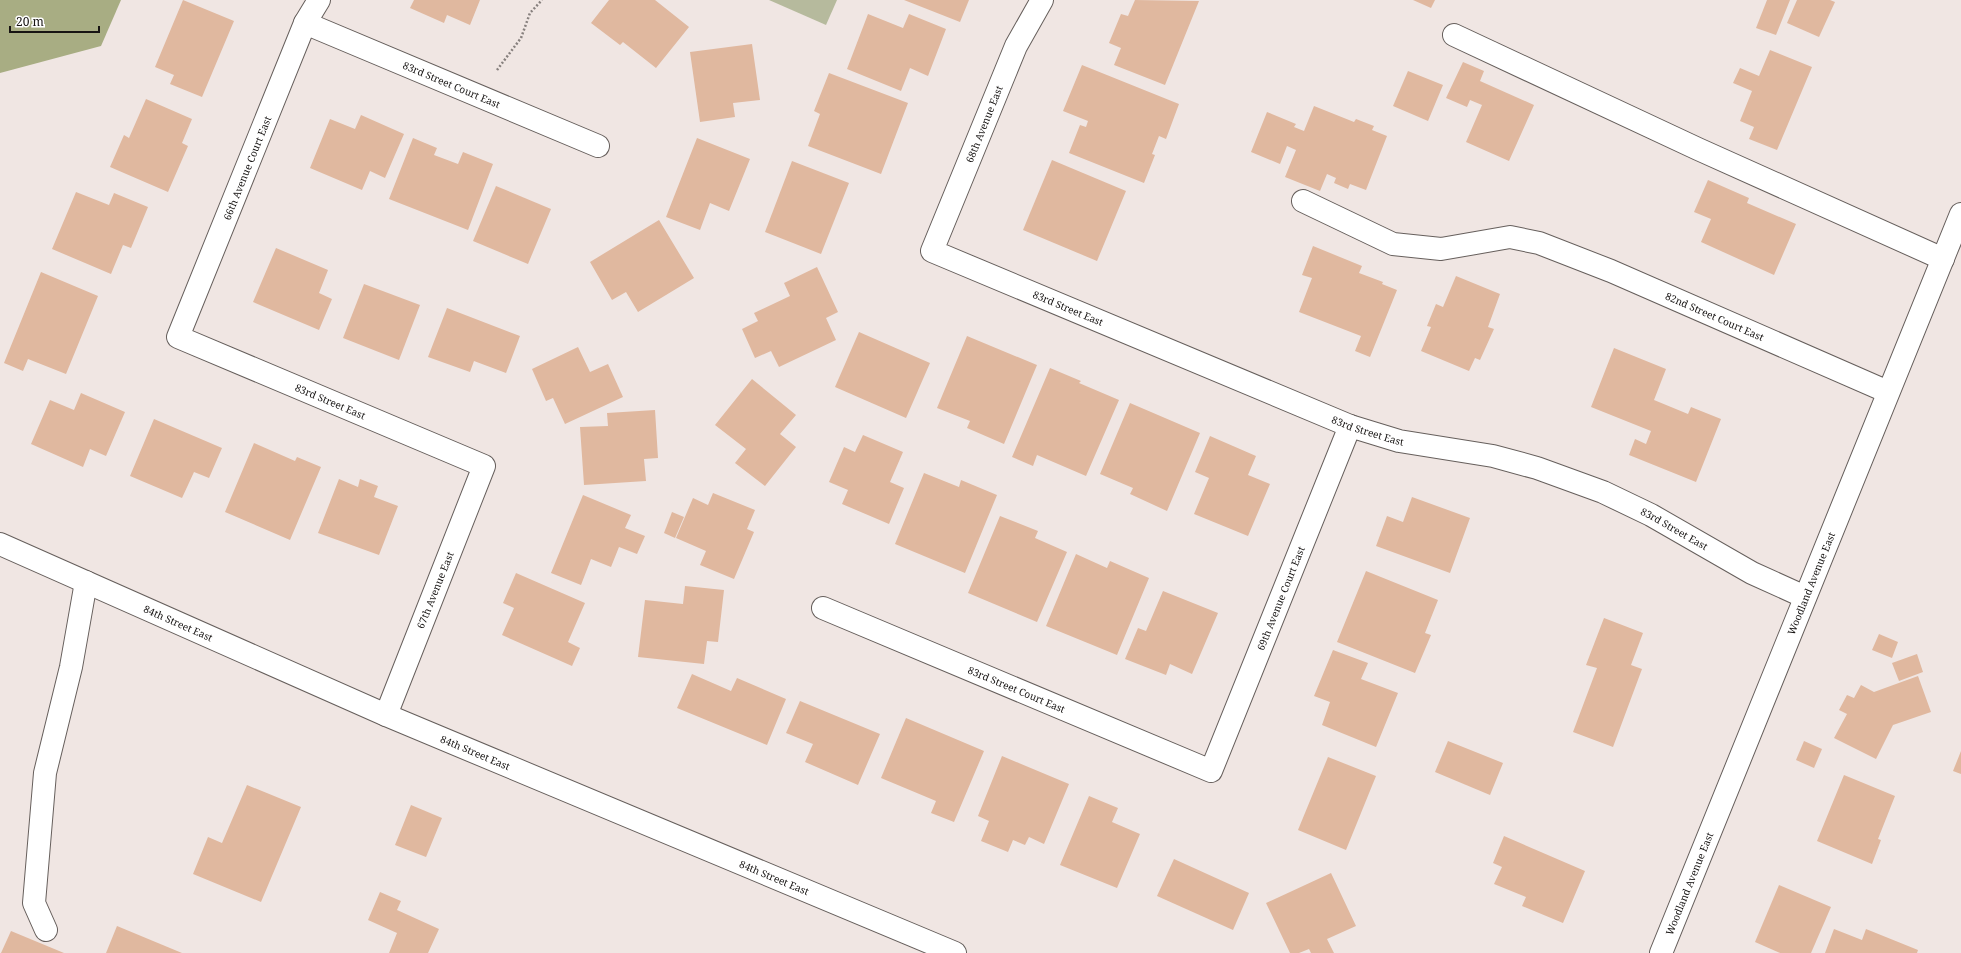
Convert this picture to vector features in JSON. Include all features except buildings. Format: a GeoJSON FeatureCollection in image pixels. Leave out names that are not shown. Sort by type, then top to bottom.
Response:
{"type":"FeatureCollection","features":[{"type":"Feature","properties":{"kind":"street","name":"66th Avenue Court East"},"geometry":{"type":"LineString","coordinates":[[178,337],[305,23],[319,0]]}},
{"type":"Feature","properties":{"kind":"street","name":"68th Avenue East"},"geometry":{"type":"LineString","coordinates":[[932,252],[1016,46],[1042,0]]}},
{"type":"Feature","properties":{"kind":"street","name":"83rd Street Court East"},"geometry":{"type":"LineString","coordinates":[[305,23],[598,146]]}},
{"type":"Feature","properties":{"kind":"street"},"geometry":{"type":"LineString","coordinates":[[1454,35],[1690,146],[1942,260]]}},
{"type":"Feature","properties":{"kind":"street","name":"82nd Street Court East"},"geometry":{"type":"LineString","coordinates":[[1303,200],[1393,244],[1441,249],[1510,237],[1539,243],[1611,271],[1888,392]]}},
{"type":"Feature","properties":{"kind":"street","name":"Woodland Avenue East"},"geometry":{"type":"LineString","coordinates":[[1661,953],[1961,214]]}},
{"type":"Feature","properties":{"kind":"street","name":"83rd Street East"},"geometry":{"type":"LineString","coordinates":[[932,252],[1350,426],[1399,442],[1493,456],[1537,468],[1603,492],[1651,515],[1752,573],[1805,597]]}},
{"type":"Feature","properties":{"kind":"street","name":"83rd Street East"},"geometry":{"type":"LineString","coordinates":[[178,337],[484,466]]}},
{"type":"Feature","properties":{"kind":"street","name":"69th Avenue Court East"},"geometry":{"type":"LineString","coordinates":[[1211,771],[1350,426]]}},
{"type":"Feature","properties":{"kind":"street","name":"67th Avenue East"},"geometry":{"type":"LineString","coordinates":[[386,715],[484,466]]}},
{"type":"Feature","properties":{"kind":"street","name":"84th Street East"},"geometry":{"type":"LineString","coordinates":[[0,544],[386,715],[918,946],[955,953]]}},
{"type":"Feature","properties":{"kind":"street"},"geometry":{"type":"LineString","coordinates":[[46,930],[34,903],[45,773],[71,668],[86,582]]}},
{"type":"Feature","properties":{"kind":"street","name":"83rd Street Court East"},"geometry":{"type":"LineString","coordinates":[[823,608],[1211,771]]}},
{"type":"Feature","properties":{"kind":"path"},"geometry":{"type":"LineString","coordinates":[[497,70],[521,38],[530,13],[542,0]]}},
{"type":"Feature","properties":{"kind":"green space"},"geometry":{"type":"Polygon","coordinates":[[[0,0],[121,0],[101,46],[0,73],[0,0]]]}},
{"type":"Feature","properties":{"kind":"green space"},"geometry":{"type":"Polygon","coordinates":[[[769,0],[837,0],[826,25],[769,0]]]}}]}
